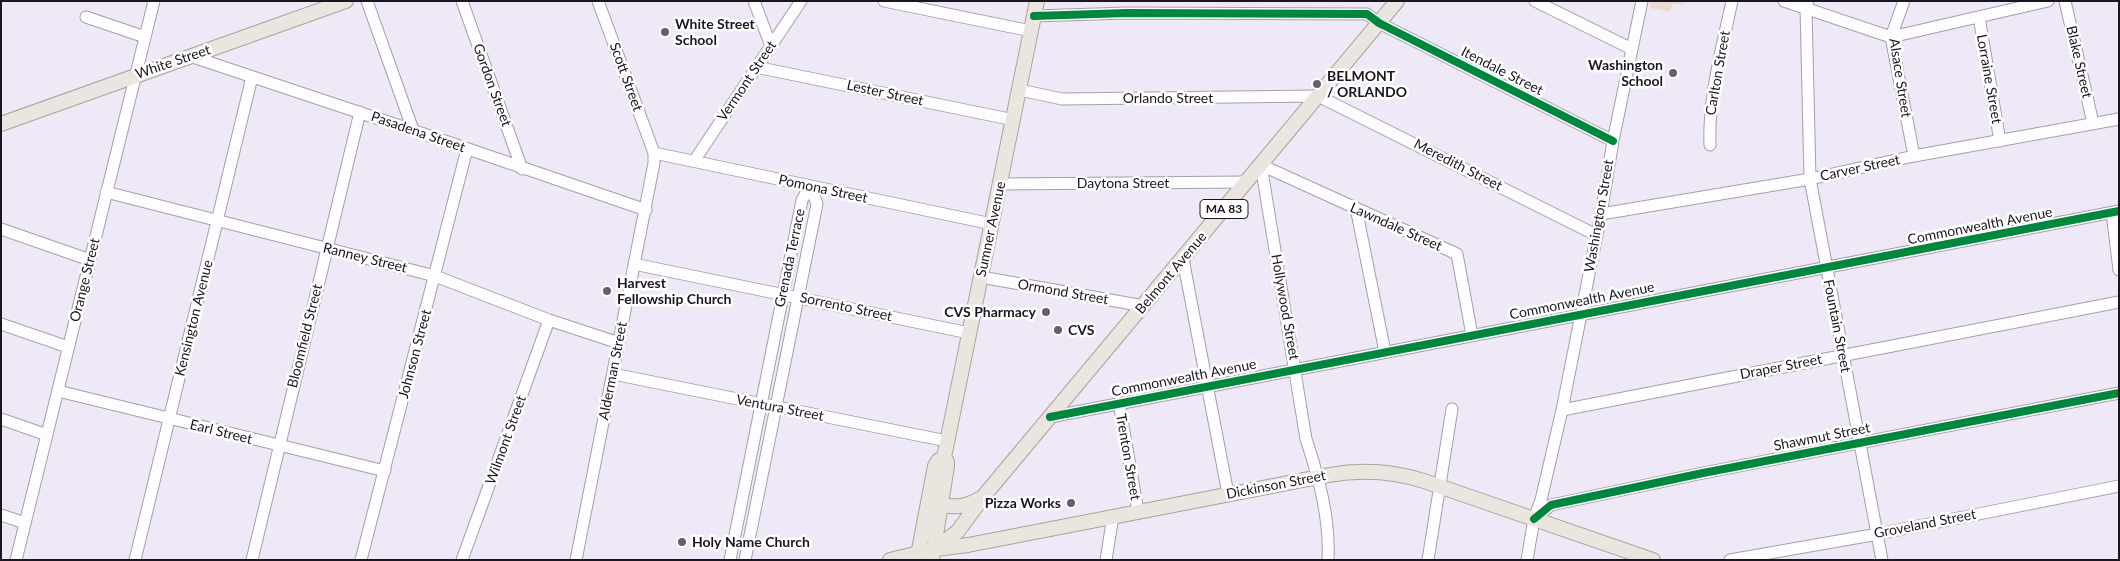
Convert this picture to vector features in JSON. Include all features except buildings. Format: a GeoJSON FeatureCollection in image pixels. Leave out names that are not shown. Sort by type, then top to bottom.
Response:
{"type":"FeatureCollection","features":[{"type":"Feature","properties":{"kind":"main road","name":"White Street"},"geometry":{"type":"LineString","coordinates":[[1,124],[346,1]]}},
{"type":"Feature","properties":{"kind":"main road","name":"Sumner Avenue"},"geometry":{"type":"LineString","coordinates":[[933,554],[948,462],[944,457],[1037,1]]}},
{"type":"Feature","properties":{"kind":"main road","name":"Belmont Avenue"},"geometry":{"type":"LineString","coordinates":[[933,554],[958,531],[983,497],[1397,1]]}},
{"type":"Feature","properties":{"kind":"main road","name":"Sumner Avenue"},"geometry":{"type":"LineString","coordinates":[[917,557],[935,466],[938,460],[944,457]]}},
{"type":"Feature","properties":{"kind":"main road","name":"Dickinson Street"},"geometry":{"type":"LineString","coordinates":[[890,560],[933,554],[968,545],[1138,511],[1351,471],[1374,471],[1409,476],[1534,518],[1628,556],[1654,560]]}},
{"type":"Feature","properties":{"kind":"main road","name":"Belmont Avenue"},"geometry":{"type":"LineString","coordinates":[[927,503],[960,508],[970,505],[983,497]]}},
{"type":"Feature","properties":{"kind":"street","name":"Orange Street"},"geometry":{"type":"LineString","coordinates":[[16,560],[154,1]]}},
{"type":"Feature","properties":{"kind":"street"},"geometry":{"type":"LineString","coordinates":[[367,1],[413,130]]}},
{"type":"Feature","properties":{"kind":"street","name":"Gordon Street"},"geometry":{"type":"LineString","coordinates":[[462,1],[522,169]]}},
{"type":"Feature","properties":{"kind":"street","name":"Scott Street"},"geometry":{"type":"LineString","coordinates":[[598,1],[654,153]]}},
{"type":"Feature","properties":{"kind":"street"},"geometry":{"type":"LineString","coordinates":[[754,1],[771,46]]}},
{"type":"Feature","properties":{"kind":"street","name":"Vermont Street"},"geometry":{"type":"LineString","coordinates":[[694,161],[801,1]]}},
{"type":"Feature","properties":{"kind":"street"},"geometry":{"type":"LineString","coordinates":[[884,1],[1032,31]]}},
{"type":"Feature","properties":{"kind":"street"},"geometry":{"type":"LineString","coordinates":[[1535,1],[1632,49]]}},
{"type":"Feature","properties":{"kind":"street","name":"Washington Street"},"geometry":{"type":"LineString","coordinates":[[1527,560],[1534,518],[1541,500],[1582,314],[1612,141],[1642,1]]}},
{"type":"Feature","properties":{"kind":"street","name":"Carlton Street"},"geometry":{"type":"LineString","coordinates":[[1710,145],[1709,123],[1713,96],[1732,1]]}},
{"type":"Feature","properties":{"kind":"street"},"geometry":{"type":"LineString","coordinates":[[1784,1],[1807,5],[1891,37],[2048,1]]}},
{"type":"Feature","properties":{"kind":"street","name":"Alsace Street"},"geometry":{"type":"LineString","coordinates":[[1904,1],[1891,37],[1914,156]]}},
{"type":"Feature","properties":{"kind":"street","name":"Blake Street"},"geometry":{"type":"LineString","coordinates":[[2065,1],[2093,123]]}},
{"type":"Feature","properties":{"kind":"street","name":"Fountain Street"},"geometry":{"type":"LineString","coordinates":[[1807,5],[1810,179],[1882,560]]}},
{"type":"Feature","properties":{"kind":"street","name":"Itendale Street"},"geometry":{"type":"LineString","coordinates":[[1034,16],[1367,14],[1379,23],[1612,141]]}},
{"type":"Feature","properties":{"kind":"street"},"geometry":{"type":"LineString","coordinates":[[86,17],[145,37]]}},
{"type":"Feature","properties":{"kind":"street","name":"Lorraine Street"},"geometry":{"type":"LineString","coordinates":[[1979,17],[2000,141]]}},
{"type":"Feature","properties":{"kind":"street","name":"Pasadena Street"},"geometry":{"type":"LineString","coordinates":[[190,56],[646,210]]}},
{"type":"Feature","properties":{"kind":"street","name":"Lester Street"},"geometry":{"type":"LineString","coordinates":[[756,67],[1014,120]]}},
{"type":"Feature","properties":{"kind":"street","name":"Kensington Avenue"},"geometry":{"type":"LineString","coordinates":[[136,560],[252,77]]}},
{"type":"Feature","properties":{"kind":"street","name":"Orlando Street"},"geometry":{"type":"LineString","coordinates":[[1020,90],[1062,99],[1318,96]]}},
{"type":"Feature","properties":{"kind":"street","name":"Meredith Street"},"geometry":{"type":"LineString","coordinates":[[1318,96],[1596,235]]}},
{"type":"Feature","properties":{"kind":"street","name":"Bloomfield Street"},"geometry":{"type":"LineString","coordinates":[[252,560],[360,112]]}},
{"type":"Feature","properties":{"kind":"street","name":"Carver Street"},"geometry":{"type":"LineString","coordinates":[[1600,214],[1810,179],[1914,156],[2119,118]]}},
{"type":"Feature","properties":{"kind":"street","name":"Johnson Street"},"geometry":{"type":"LineString","coordinates":[[361,560],[467,149]]}},
{"type":"Feature","properties":{"kind":"street","name":"Pomona Street"},"geometry":{"type":"LineString","coordinates":[[654,153],[992,224]]}},
{"type":"Feature","properties":{"kind":"street","name":"Alderman Street"},"geometry":{"type":"LineString","coordinates":[[576,560],[646,210],[654,153]]}},
{"type":"Feature","properties":{"kind":"street","name":"Lawndale Street"},"geometry":{"type":"LineString","coordinates":[[1261,165],[1457,254],[1472,335]]}},
{"type":"Feature","properties":{"kind":"street","name":"Hollywood Street"},"geometry":{"type":"LineString","coordinates":[[1261,165],[1306,439],[1318,477],[1326,518],[1328,560]]}},
{"type":"Feature","properties":{"kind":"street","name":"Daytona Street"},"geometry":{"type":"LineString","coordinates":[[1000,184],[1247,182]]}},
{"type":"Feature","properties":{"kind":"street","name":"Grenada Terrace"},"geometry":{"type":"LineString","coordinates":[[730,560],[802,200],[810,186]]}},
{"type":"Feature","properties":{"kind":"street","name":"Grenada Terrace"},"geometry":{"type":"LineString","coordinates":[[745,560],[817,204],[810,186]]}},
{"type":"Feature","properties":{"kind":"street","name":"Ranney Street"},"geometry":{"type":"LineString","coordinates":[[106,192],[435,276],[549,320],[619,343]]}},
{"type":"Feature","properties":{"kind":"street"},"geometry":{"type":"LineString","coordinates":[[1356,208],[1385,352]]}},
{"type":"Feature","properties":{"kind":"street"},"geometry":{"type":"LineString","coordinates":[[2115,212],[2119,270]]}},
{"type":"Feature","properties":{"kind":"street","name":"Commonwealth Avenue"},"geometry":{"type":"LineString","coordinates":[[1050,417],[1207,385],[1826,269],[2115,212]]}},
{"type":"Feature","properties":{"kind":"street"},"geometry":{"type":"LineString","coordinates":[[1,229],[90,260]]}},
{"type":"Feature","properties":{"kind":"street"},"geometry":{"type":"LineString","coordinates":[[1183,259],[1228,494]]}},
{"type":"Feature","properties":{"kind":"street","name":"Sorrento Street"},"geometry":{"type":"LineString","coordinates":[[634,264],[969,333]]}},
{"type":"Feature","properties":{"kind":"street","name":"Ormond Street"},"geometry":{"type":"LineString","coordinates":[[982,277],[1144,306]]}},
{"type":"Feature","properties":{"kind":"street","name":"Draper Street"},"geometry":{"type":"LineString","coordinates":[[1562,410],[2119,302]]}},
{"type":"Feature","properties":{"kind":"street","name":"Wilmont Street"},"geometry":{"type":"LineString","coordinates":[[462,560],[549,320]]}},
{"type":"Feature","properties":{"kind":"street"},"geometry":{"type":"LineString","coordinates":[[1,324],[68,347]]}},
{"type":"Feature","properties":{"kind":"street","name":"Ventura Street"},"geometry":{"type":"LineString","coordinates":[[613,374],[947,442]]}},
{"type":"Feature","properties":{"kind":"street","name":"Earl Street"},"geometry":{"type":"LineString","coordinates":[[58,391],[385,472]]}},
{"type":"Feature","properties":{"kind":"street","name":"Shawmut Street"},"geometry":{"type":"LineString","coordinates":[[1534,518],[1551,505],[1578,498],[1653,485],[1703,473],[2119,393]]}},
{"type":"Feature","properties":{"kind":"street","name":"Trenton Street"},"geometry":{"type":"LineString","coordinates":[[1119,403],[1138,511]]}},
{"type":"Feature","properties":{"kind":"street"},"geometry":{"type":"LineString","coordinates":[[1428,560],[1452,409]]}},
{"type":"Feature","properties":{"kind":"street"},"geometry":{"type":"LineString","coordinates":[[1,419],[47,435]]}},
{"type":"Feature","properties":{"kind":"street","name":"Groveland Street"},"geometry":{"type":"LineString","coordinates":[[1730,560],[1878,534],[2119,486]]}},
{"type":"Feature","properties":{"kind":"street"},"geometry":{"type":"LineString","coordinates":[[1,515],[25,523]]}},
{"type":"Feature","properties":{"kind":"street"},"geometry":{"type":"LineString","coordinates":[[1106,560],[1113,516]]}},
{"type":"Feature","properties":{"kind":"shaded area"},"geometry":{"type":"Polygon","coordinates":[[[1651,1],[1684,1],[1684,5],[1672,4],[1670,12],[1650,8],[1651,1]]]}},
{"type":"Feature","properties":{"kind":"cycle path"},"geometry":{"type":"LineString","coordinates":[[1034,16],[1127,13],[1367,14],[1379,23],[1613,141]]}},
{"type":"Feature","properties":{"kind":"cycle path"},"geometry":{"type":"LineString","coordinates":[[1050,417],[2119,211]]}},
{"type":"Feature","properties":{"kind":"cycle path"},"geometry":{"type":"LineString","coordinates":[[1534,519],[1551,505],[1703,473],[2119,393]]}},
{"type":"Feature","properties":{"kind":"place","name":"White Street School"},"geometry":{"type":"Point","coordinates":[665,32]}},
{"type":"Feature","properties":{"kind":"place","name":"Washington School"},"geometry":{"type":"Point","coordinates":[1673,73]}},
{"type":"Feature","properties":{"kind":"place","name":"BELMONT / ORLANDO"},"geometry":{"type":"Point","coordinates":[1317,84]}},
{"type":"Feature","properties":{"kind":"place","name":"Harvest Fellowship Church"},"geometry":{"type":"Point","coordinates":[607,291]}},
{"type":"Feature","properties":{"kind":"place","name":"CVS Pharmacy"},"geometry":{"type":"Point","coordinates":[1046,312]}},
{"type":"Feature","properties":{"kind":"place","name":"CVS"},"geometry":{"type":"Point","coordinates":[1058,330]}},
{"type":"Feature","properties":{"kind":"place","name":"Pizza Works"},"geometry":{"type":"Point","coordinates":[1071,503]}},
{"type":"Feature","properties":{"kind":"place","name":"Holy Name Church"},"geometry":{"type":"Point","coordinates":[682,542]}}]}
